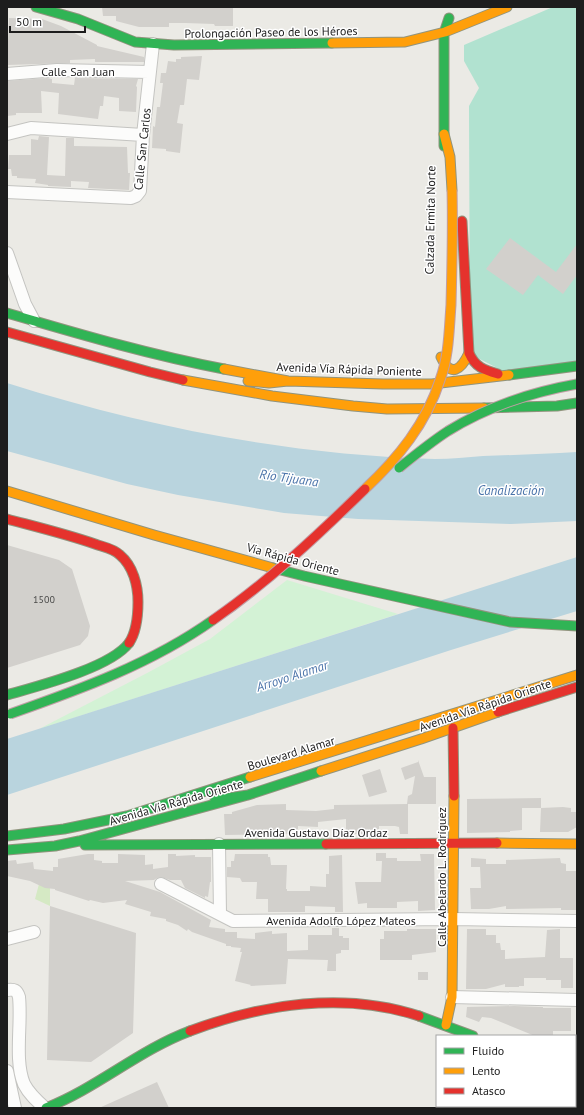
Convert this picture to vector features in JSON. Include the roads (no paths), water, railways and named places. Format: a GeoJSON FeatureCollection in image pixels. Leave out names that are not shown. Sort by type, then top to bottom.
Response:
{"type":"FeatureCollection","features":[{"type":"Feature","properties":{"kind":"main road","name":"Calzada Ermita Norte"},"geometry":{"type":"LineString","coordinates":[[448,7],[449,18],[454,33]]}},
{"type":"Feature","properties":{"kind":"main road","name":"Prolongación Paseo de los Héroes"},"geometry":{"type":"LineString","coordinates":[[42,8],[78,19],[135,42],[153,44],[405,42],[444,33],[454,33],[507,7]]}},
{"type":"Feature","properties":{"kind":"main road","name":"Calzada Ermita Norte"},"geometry":{"type":"LineString","coordinates":[[443,198],[444,33],[449,18]]}},
{"type":"Feature","properties":{"kind":"main road"},"geometry":{"type":"LineString","coordinates":[[8,714],[73,691],[128,669],[179,643],[210,623],[245,598],[305,546],[385,471],[404,450],[426,415],[437,391],[446,359],[450,333],[453,247],[452,190],[450,157],[444,134]]}},
{"type":"Feature","properties":{"kind":"main road"},"geometry":{"type":"LineString","coordinates":[[440,328],[440,350],[443,362],[447,368],[452,371],[457,370],[466,361],[468,353],[459,169],[456,142]]}},
{"type":"Feature","properties":{"kind":"main road","name":"Avenida Vía Rápida Poniente"},"geometry":{"type":"LineString","coordinates":[[7,313],[34,322],[182,361],[288,381],[432,384],[577,366]]}},
{"type":"Feature","properties":{"kind":"main road"},"geometry":{"type":"LineString","coordinates":[[7,332],[150,372],[192,382],[272,396],[387,409],[501,408],[577,404]]}},
{"type":"Feature","properties":{"kind":"main road"},"geometry":{"type":"LineString","coordinates":[[435,367],[440,350]]}},
{"type":"Feature","properties":{"kind":"main road"},"geometry":{"type":"LineString","coordinates":[[468,353],[472,362],[478,367],[486,371],[504,375]]}},
{"type":"Feature","properties":{"kind":"main road"},"geometry":{"type":"LineString","coordinates":[[150,372],[173,372],[269,383],[288,381]]}},
{"type":"Feature","properties":{"kind":"main road"},"geometry":{"type":"LineString","coordinates":[[383,384],[424,374]]}},
{"type":"Feature","properties":{"kind":"main road"},"geometry":{"type":"LineString","coordinates":[[338,516],[428,445],[459,425],[484,412],[525,396],[550,388],[577,384]]}},
{"type":"Feature","properties":{"kind":"main road","name":"Vía Rápida Oriente"},"geometry":{"type":"LineString","coordinates":[[7,491],[154,535],[304,576],[510,622],[577,626]]}},
{"type":"Feature","properties":{"kind":"main road"},"geometry":{"type":"LineString","coordinates":[[7,518],[60,523]]}},
{"type":"Feature","properties":{"kind":"main road"},"geometry":{"type":"LineString","coordinates":[[7,518],[79,538],[116,552],[128,565],[137,586],[138,614],[135,629],[127,644],[112,657],[87,669],[7,695]]}},
{"type":"Feature","properties":{"kind":"main road"},"geometry":{"type":"LineString","coordinates":[[98,528],[154,535]]}},
{"type":"Feature","properties":{"kind":"main road"},"geometry":{"type":"LineString","coordinates":[[453,728],[577,675]]}},
{"type":"Feature","properties":{"kind":"main road","name":"Boulevard Alamar"},"geometry":{"type":"LineString","coordinates":[[7,836],[64,829],[127,816],[577,675]]}},
{"type":"Feature","properties":{"kind":"main road","name":"Avenida Vía Rápida Oriente"},"geometry":{"type":"LineString","coordinates":[[7,850],[55,846],[80,841],[248,795],[577,687]]}},
{"type":"Feature","properties":{"kind":"main road","name":"Calle Abelardo L. Rodríguez"},"geometry":{"type":"LineString","coordinates":[[446,1025],[452,997],[454,919],[453,728]]}},
{"type":"Feature","properties":{"kind":"main road"},"geometry":{"type":"LineString","coordinates":[[80,841],[127,816],[248,795]]}},
{"type":"Feature","properties":{"kind":"main road","name":"Avenida Gustavo Díaz Ordaz"},"geometry":{"type":"LineString","coordinates":[[55,846],[454,843],[577,844]]}},
{"type":"Feature","properties":{"kind":"main road"},"geometry":{"type":"LineString","coordinates":[[46,1108],[86,1089],[160,1045],[188,1031],[226,1019],[264,1010],[302,1004],[343,1003],[369,1005],[395,1009],[423,1017],[471,1035]]}},
{"type":"Feature","properties":{"kind":"street","name":"Calle San Carlos"},"geometry":{"type":"LineString","coordinates":[[7,192],[136,196],[140,191],[143,135],[153,44]]}},
{"type":"Feature","properties":{"kind":"street","name":"Calle San Juan"},"geometry":{"type":"LineString","coordinates":[[7,74],[74,70],[149,72]]}},
{"type":"Feature","properties":{"kind":"street"},"geometry":{"type":"LineString","coordinates":[[7,134],[31,128],[143,135]]}},
{"type":"Feature","properties":{"kind":"street"},"geometry":{"type":"LineString","coordinates":[[7,253],[25,304],[34,322]]}},
{"type":"Feature","properties":{"kind":"street"},"geometry":{"type":"LineString","coordinates":[[219,844],[220,914]]}},
{"type":"Feature","properties":{"kind":"street","name":"Avenida Adolfo López Mateos"},"geometry":{"type":"LineString","coordinates":[[161,884],[233,921],[454,919],[577,921]]}},
{"type":"Feature","properties":{"kind":"street"},"geometry":{"type":"LineString","coordinates":[[7,939],[34,932]]}},
{"type":"Feature","properties":{"kind":"street"},"geometry":{"type":"LineString","coordinates":[[7,990],[14,990],[17,992],[19,997],[19,1050],[22,1078],[25,1086],[32,1096],[46,1108]]}},
{"type":"Feature","properties":{"kind":"street"},"geometry":{"type":"LineString","coordinates":[[452,997],[577,1000]]}},
{"type":"Feature","properties":{"kind":"street"},"geometry":{"type":"LineString","coordinates":[[7,1071],[15,1108]]}},
{"type":"Feature","properties":{"kind":"water","name":"Canalización"},"geometry":{"type":"Polygon","coordinates":[[[7,383],[59,399],[165,425],[218,436],[326,452],[435,459],[577,452],[577,521],[511,524],[358,519],[284,513],[178,495],[127,484],[7,451],[7,383]]]}},
{"type":"Feature","properties":{"kind":"water","name":"Arroyo Alamar"},"geometry":{"type":"Polygon","coordinates":[[[577,557],[577,611],[451,650],[7,795],[7,739],[577,557]]]}},
{"type":"Feature","properties":{"kind":"water label","name":"Río Tijuana"},"geometry":{"type":"Point","coordinates":[289,478]}}]}
